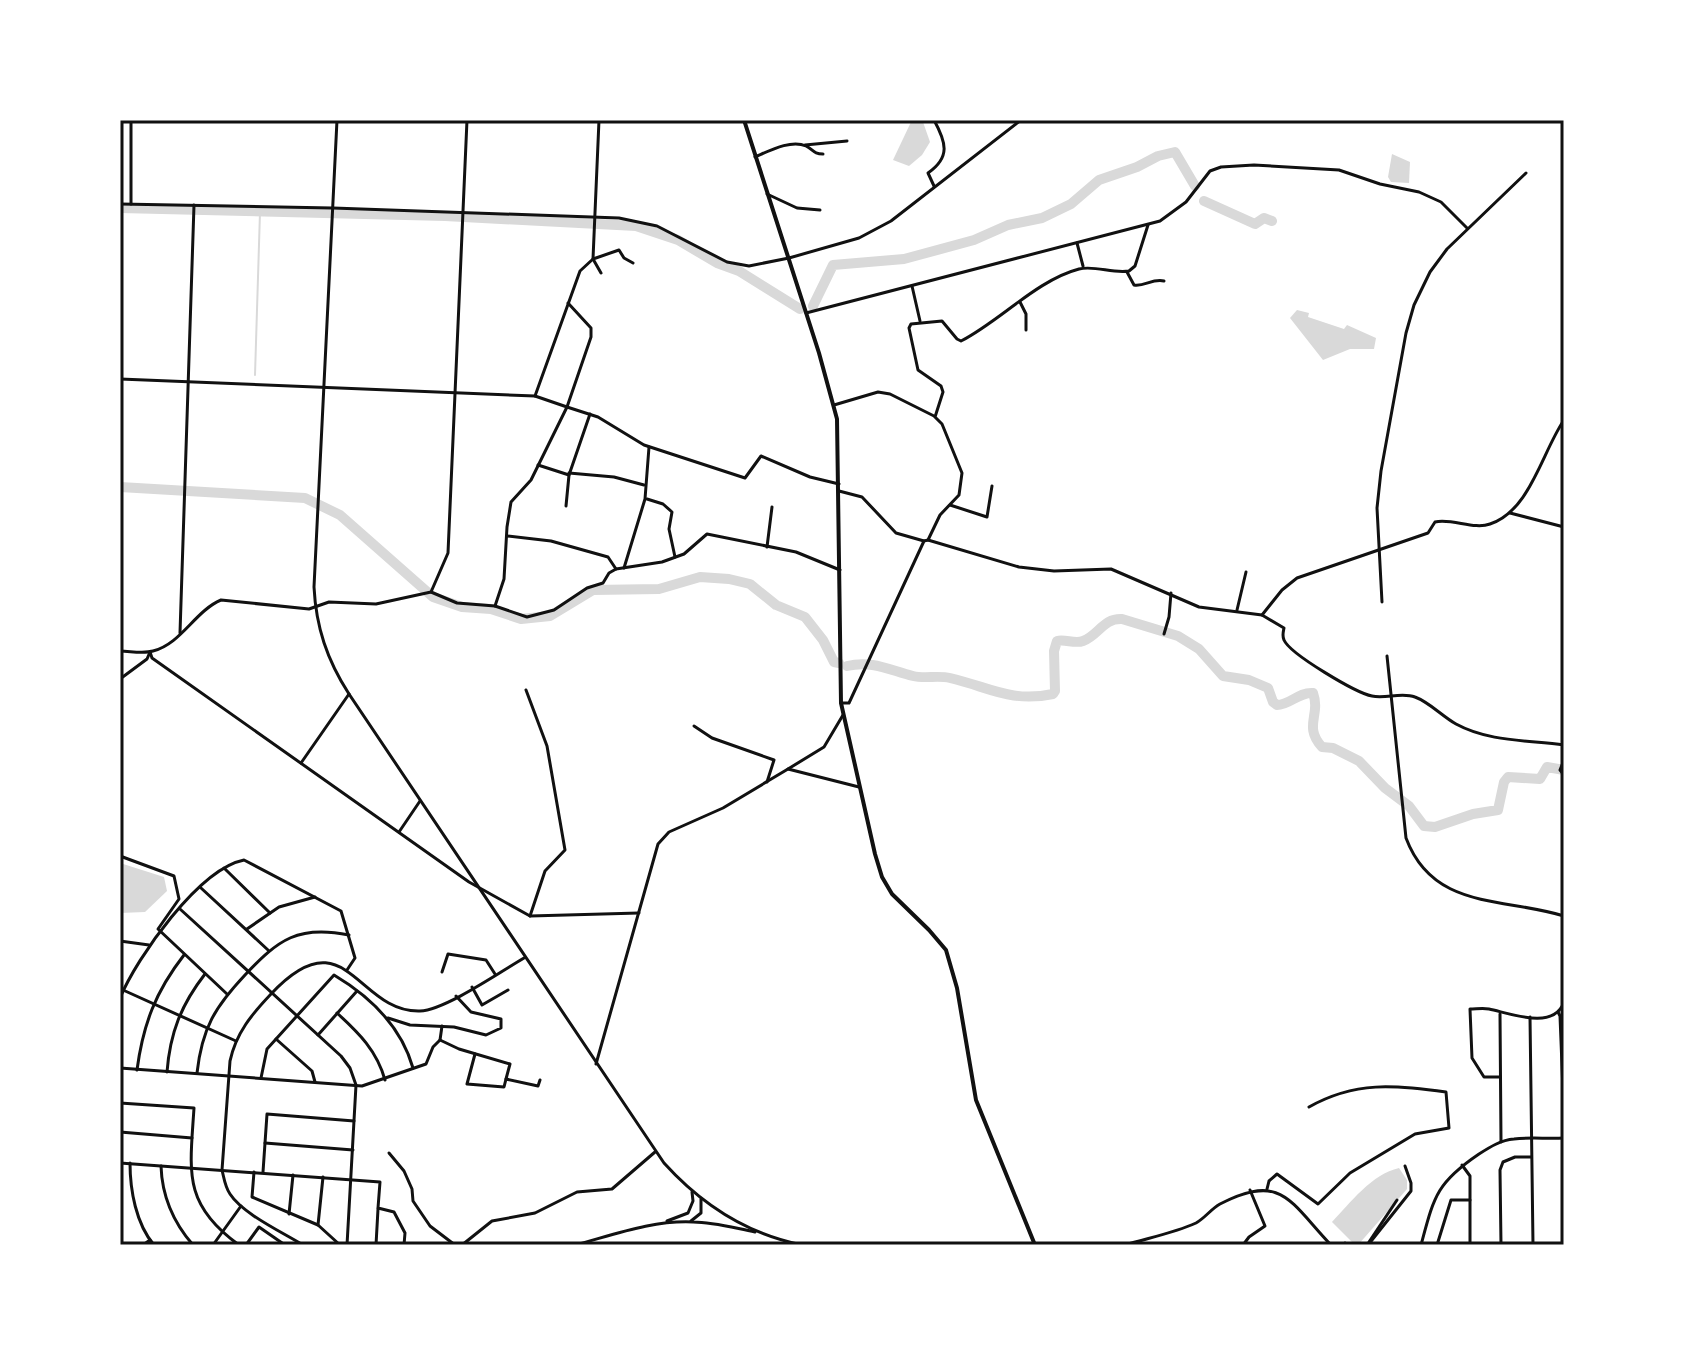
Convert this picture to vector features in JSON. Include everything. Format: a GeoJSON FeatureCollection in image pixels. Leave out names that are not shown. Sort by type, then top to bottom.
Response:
{"type":"FeatureCollection","features":[{"type":"Feature","properties":{"kind":"main road"},"geometry":{"type":"LineString","coordinates":[[744,120],[834,405],[839,438],[841,703],[882,877],[902,906],[939,940],[949,958],[976,1100],[1035,1245]]}},
{"type":"Feature","properties":{"kind":"street"},"geometry":{"type":"LineString","coordinates":[[131,120],[131,204]]}},
{"type":"Feature","properties":{"kind":"street"},"geometry":{"type":"LineString","coordinates":[[337,120],[315,607],[327,656],[349,694],[655,1152],[692,1192],[736,1222],[760,1234]]}},
{"type":"Feature","properties":{"kind":"street"},"geometry":{"type":"LineString","coordinates":[[120,651],[157,650],[210,604],[221,600],[309,609],[329,602],[376,604],[430,592],[448,553],[467,120]]}},
{"type":"Feature","properties":{"kind":"street"},"geometry":{"type":"LineString","coordinates":[[599,120],[593,259],[601,273]]}},
{"type":"Feature","properties":{"kind":"street"},"geometry":{"type":"LineString","coordinates":[[934,120],[946,144],[943,159],[928,173],[934,186]]}},
{"type":"Feature","properties":{"kind":"street"},"geometry":{"type":"LineString","coordinates":[[120,204],[333,208],[595,221],[619,218],[657,226],[735,265],[756,265],[868,235],[891,221],[1021,120]]}},
{"type":"Feature","properties":{"kind":"street"},"geometry":{"type":"LineString","coordinates":[[755,157],[777,148],[847,141]]}},
{"type":"Feature","properties":{"kind":"street"},"geometry":{"type":"LineString","coordinates":[[805,145],[817,154],[823,154]]}},
{"type":"Feature","properties":{"kind":"street"},"geometry":{"type":"LineString","coordinates":[[806,313],[1148,225],[1173,214],[1210,171],[1221,167],[1257,165],[1339,170],[1380,184],[1419,192],[1441,202],[1467,228]]}},
{"type":"Feature","properties":{"kind":"street"},"geometry":{"type":"LineString","coordinates":[[1382,602],[1377,502],[1406,333],[1418,296],[1430,272],[1467,228],[1526,173]]}},
{"type":"Feature","properties":{"kind":"street"},"geometry":{"type":"LineString","coordinates":[[767,194],[797,208],[820,210]]}},
{"type":"Feature","properties":{"kind":"street"},"geometry":{"type":"LineString","coordinates":[[180,633],[194,205]]}},
{"type":"Feature","properties":{"kind":"street"},"geometry":{"type":"LineString","coordinates":[[935,417],[943,392],[941,386],[918,370],[908,336],[911,324],[942,321],[961,341],[1066,274],[1083,268],[1127,272],[1135,266],[1148,225]]}},
{"type":"Feature","properties":{"kind":"street"},"geometry":{"type":"LineString","coordinates":[[1077,243],[1083,268]]}},
{"type":"Feature","properties":{"kind":"street"},"geometry":{"type":"LineString","coordinates":[[535,396],[580,271],[593,259],[619,250],[624,258],[633,263]]}},
{"type":"Feature","properties":{"kind":"street"},"geometry":{"type":"LineString","coordinates":[[1127,272],[1134,285],[1164,281]]}},
{"type":"Feature","properties":{"kind":"street"},"geometry":{"type":"LineString","coordinates":[[912,286],[920,323]]}},
{"type":"Feature","properties":{"kind":"street"},"geometry":{"type":"LineString","coordinates":[[1020,302],[1026,314],[1026,330]]}},
{"type":"Feature","properties":{"kind":"street"},"geometry":{"type":"LineString","coordinates":[[495,606],[504,579],[511,502],[531,480],[567,407],[591,337],[591,328],[568,303]]}},
{"type":"Feature","properties":{"kind":"street"},"geometry":{"type":"LineString","coordinates":[[120,379],[535,396],[608,422],[649,447],[745,478],[761,456],[862,497],[896,533],[1019,567],[1054,571],[1111,569],[1199,607],[1262,615],[1284,628],[1286,643],[1323,671],[1370,696],[1414,696],[1457,725],[1483,735],[1564,745]]}},
{"type":"Feature","properties":{"kind":"street"},"geometry":{"type":"LineString","coordinates":[[834,405],[878,392],[890,394],[935,417],[942,424],[962,473],[961,490],[940,515],[926,541],[849,703],[841,703]]}},
{"type":"Feature","properties":{"kind":"street"},"geometry":{"type":"LineString","coordinates":[[566,506],[569,474],[590,414]]}},
{"type":"Feature","properties":{"kind":"street"},"geometry":{"type":"LineString","coordinates":[[1262,615],[1297,578],[1428,533],[1435,522],[1444,520],[1487,526],[1510,513],[1519,505],[1564,420]]}},
{"type":"Feature","properties":{"kind":"street"},"geometry":{"type":"LineString","coordinates":[[624,568],[645,499],[649,447]]}},
{"type":"Feature","properties":{"kind":"street"},"geometry":{"type":"LineString","coordinates":[[538,465],[569,474],[614,477],[646,485]]}},
{"type":"Feature","properties":{"kind":"street"},"geometry":{"type":"LineString","coordinates":[[950,505],[987,517],[992,486]]}},
{"type":"Feature","properties":{"kind":"street"},"geometry":{"type":"LineString","coordinates":[[645,499],[663,504],[672,512],[669,529],[675,557]]}},
{"type":"Feature","properties":{"kind":"street"},"geometry":{"type":"LineString","coordinates":[[767,547],[772,507]]}},
{"type":"Feature","properties":{"kind":"street"},"geometry":{"type":"LineString","coordinates":[[1510,513],[1564,527]]}},
{"type":"Feature","properties":{"kind":"street"},"geometry":{"type":"LineString","coordinates":[[430,592],[457,603],[495,606],[516,615],[541,614],[554,610],[587,588],[603,583],[609,573],[616,569],[648,566],[675,557],[697,545],[707,534],[796,552],[840,570]]}},
{"type":"Feature","properties":{"kind":"street"},"geometry":{"type":"LineString","coordinates":[[507,536],[551,541],[608,557],[616,569]]}},
{"type":"Feature","properties":{"kind":"street"},"geometry":{"type":"LineString","coordinates":[[1237,610],[1246,572]]}},
{"type":"Feature","properties":{"kind":"street"},"geometry":{"type":"LineString","coordinates":[[1165,632],[1171,593]]}},
{"type":"Feature","properties":{"kind":"street"},"geometry":{"type":"LineString","coordinates":[[120,679],[147,659],[150,652]]}},
{"type":"Feature","properties":{"kind":"street"},"geometry":{"type":"LineString","coordinates":[[150,652],[152,658],[399,832],[477,885],[530,916],[639,913]]}},
{"type":"Feature","properties":{"kind":"street"},"geometry":{"type":"LineString","coordinates":[[1387,656],[1406,838],[1422,870],[1441,885],[1466,897],[1564,916]]}},
{"type":"Feature","properties":{"kind":"street"},"geometry":{"type":"LineString","coordinates":[[526,690],[547,746],[565,850],[545,871],[530,916]]}},
{"type":"Feature","properties":{"kind":"street"},"geometry":{"type":"LineString","coordinates":[[301,763],[349,694]]}},
{"type":"Feature","properties":{"kind":"street"},"geometry":{"type":"LineString","coordinates":[[596,1064],[658,844],[669,832],[723,808],[824,747],[843,715]]}},
{"type":"Feature","properties":{"kind":"street"},"geometry":{"type":"LineString","coordinates":[[694,726],[712,738],[774,760],[767,782]]}},
{"type":"Feature","properties":{"kind":"street"},"geometry":{"type":"LineString","coordinates":[[1564,760],[1560,767],[1564,775]]}},
{"type":"Feature","properties":{"kind":"street"},"geometry":{"type":"LineString","coordinates":[[788,769],[860,787]]}},
{"type":"Feature","properties":{"kind":"street"},"geometry":{"type":"LineString","coordinates":[[399,832],[420,801]]}},
{"type":"Feature","properties":{"kind":"street"},"geometry":{"type":"LineString","coordinates":[[120,856],[174,876],[179,899],[158,926],[160,932],[227,994]]}},
{"type":"Feature","properties":{"kind":"street"},"geometry":{"type":"LineString","coordinates":[[120,998],[134,967],[180,909],[214,874],[244,860],[341,911],[355,958],[347,970]]}},
{"type":"Feature","properties":{"kind":"street"},"geometry":{"type":"LineString","coordinates":[[224,868],[270,913]]}},
{"type":"Feature","properties":{"kind":"street"},"geometry":{"type":"LineString","coordinates":[[201,888],[268,950]]}},
{"type":"Feature","properties":{"kind":"street"},"geometry":{"type":"LineString","coordinates":[[246,930],[270,913],[315,897]]}},
{"type":"Feature","properties":{"kind":"street"},"geometry":{"type":"LineString","coordinates":[[180,909],[341,1056],[350,1068],[356,1085],[347,1245]]}},
{"type":"Feature","properties":{"kind":"street"},"geometry":{"type":"LineString","coordinates":[[197,1073],[199,1052],[207,1027],[227,994],[268,950],[297,935],[314,932],[349,935]]}},
{"type":"Feature","properties":{"kind":"street"},"geometry":{"type":"LineString","coordinates":[[120,941],[149,945]]}},
{"type":"Feature","properties":{"kind":"street"},"geometry":{"type":"LineString","coordinates":[[442,972],[448,954],[486,960],[495,974]]}},
{"type":"Feature","properties":{"kind":"street"},"geometry":{"type":"LineString","coordinates":[[137,1070],[152,1003],[184,955]]}},
{"type":"Feature","properties":{"kind":"street"},"geometry":{"type":"LineString","coordinates":[[303,1245],[230,1195],[222,1170],[230,1061],[236,1041],[250,1017],[292,972],[318,963],[333,964],[347,970],[393,1006],[405,1010],[428,1010],[525,957]]}},
{"type":"Feature","properties":{"kind":"street"},"geometry":{"type":"LineString","coordinates":[[167,1072],[179,1014],[205,974]]}},
{"type":"Feature","properties":{"kind":"street"},"geometry":{"type":"LineString","coordinates":[[261,1078],[263,1059],[275,1038],[334,975],[388,1018],[407,1049],[413,1069]]}},
{"type":"Feature","properties":{"kind":"street"},"geometry":{"type":"LineString","coordinates":[[472,987],[482,1005],[508,990]]}},
{"type":"Feature","properties":{"kind":"street"},"geometry":{"type":"LineString","coordinates":[[123,990],[236,1041]]}},
{"type":"Feature","properties":{"kind":"street"},"geometry":{"type":"LineString","coordinates":[[318,1035],[357,991]]}},
{"type":"Feature","properties":{"kind":"street"},"geometry":{"type":"LineString","coordinates":[[388,1018],[410,1025],[442,1026],[486,1035],[501,1028],[501,1019],[471,1012],[456,996]]}},
{"type":"Feature","properties":{"kind":"street"},"geometry":{"type":"LineString","coordinates":[[1500,1077],[1484,1077],[1472,1058],[1470,1009],[1486,1008],[1501,1013],[1545,1017],[1558,1012],[1564,1002]]}},
{"type":"Feature","properties":{"kind":"street"},"geometry":{"type":"LineString","coordinates":[[1558,1012],[1564,1116]]}},
{"type":"Feature","properties":{"kind":"street"},"geometry":{"type":"LineString","coordinates":[[337,1013],[375,1053],[385,1080]]}},
{"type":"Feature","properties":{"kind":"street"},"geometry":{"type":"LineString","coordinates":[[1501,1013],[1501,1142]]}},
{"type":"Feature","properties":{"kind":"street"},"geometry":{"type":"LineString","coordinates":[[1530,1017],[1533,1245]]}},
{"type":"Feature","properties":{"kind":"street"},"geometry":{"type":"LineString","coordinates":[[120,1068],[371,1085],[426,1064],[433,1047],[440,1040],[442,1026]]}},
{"type":"Feature","properties":{"kind":"street"},"geometry":{"type":"LineString","coordinates":[[275,1038],[312,1071],[315,1082]]}},
{"type":"Feature","properties":{"kind":"street"},"geometry":{"type":"LineString","coordinates":[[440,1040],[510,1064],[504,1087],[467,1084],[475,1054]]}},
{"type":"Feature","properties":{"kind":"street"},"geometry":{"type":"LineString","coordinates":[[506,1079],[538,1086],[540,1080]]}},
{"type":"Feature","properties":{"kind":"street"},"geometry":{"type":"LineString","coordinates":[[1267,1189],[1269,1181],[1277,1174],[1318,1204],[1350,1173],[1415,1134],[1449,1128],[1446,1092],[1395,1085],[1374,1086],[1328,1096],[1309,1107]]}},
{"type":"Feature","properties":{"kind":"street"},"geometry":{"type":"LineString","coordinates":[[120,1103],[194,1108],[190,1168],[195,1192],[202,1209],[239,1245]]}},
{"type":"Feature","properties":{"kind":"street"},"geometry":{"type":"LineString","coordinates":[[263,1172],[267,1114],[354,1121]]}},
{"type":"Feature","properties":{"kind":"street"},"geometry":{"type":"LineString","coordinates":[[120,1132],[192,1138]]}},
{"type":"Feature","properties":{"kind":"street"},"geometry":{"type":"LineString","coordinates":[[1421,1245],[1434,1198],[1444,1182],[1462,1165],[1501,1142],[1564,1138]]}},
{"type":"Feature","properties":{"kind":"street"},"geometry":{"type":"LineString","coordinates":[[265,1143],[353,1150]]}},
{"type":"Feature","properties":{"kind":"street"},"geometry":{"type":"LineString","coordinates":[[462,1245],[492,1221],[535,1213],[577,1192],[612,1189],[655,1152]]}},
{"type":"Feature","properties":{"kind":"street"},"geometry":{"type":"LineString","coordinates":[[389,1153],[404,1171],[412,1189],[413,1201],[430,1226],[455,1245]]}},
{"type":"Feature","properties":{"kind":"street"},"geometry":{"type":"LineString","coordinates":[[1564,1156],[1564,1245]]}},
{"type":"Feature","properties":{"kind":"street"},"geometry":{"type":"LineString","coordinates":[[1501,1245],[1500,1170],[1503,1162],[1515,1157],[1531,1157]]}},
{"type":"Feature","properties":{"kind":"street"},"geometry":{"type":"LineString","coordinates":[[120,1163],[380,1182],[376,1245]]}},
{"type":"Feature","properties":{"kind":"street"},"geometry":{"type":"LineString","coordinates":[[130,1163],[134,1198],[154,1245]]}},
{"type":"Feature","properties":{"kind":"street"},"geometry":{"type":"LineString","coordinates":[[1462,1165],[1470,1176],[1470,1245]]}},
{"type":"Feature","properties":{"kind":"street"},"geometry":{"type":"LineString","coordinates":[[161,1166],[166,1199],[173,1217],[193,1245]]}},
{"type":"Feature","properties":{"kind":"street"},"geometry":{"type":"LineString","coordinates":[[1368,1245],[1411,1191],[1405,1166]]}},
{"type":"Feature","properties":{"kind":"street"},"geometry":{"type":"LineString","coordinates":[[254,1172],[252,1197],[318,1225],[340,1245]]}},
{"type":"Feature","properties":{"kind":"street"},"geometry":{"type":"LineString","coordinates":[[289,1214],[293,1175]]}},
{"type":"Feature","properties":{"kind":"street"},"geometry":{"type":"LineString","coordinates":[[318,1225],[323,1177]]}},
{"type":"Feature","properties":{"kind":"street"},"geometry":{"type":"LineString","coordinates":[[1125,1245],[1194,1224],[1218,1205],[1250,1190],[1267,1189],[1287,1199],[1331,1245]]}},
{"type":"Feature","properties":{"kind":"street"},"geometry":{"type":"LineString","coordinates":[[1243,1245],[1265,1226],[1250,1190]]}},
{"type":"Feature","properties":{"kind":"street"},"geometry":{"type":"LineString","coordinates":[[575,1245],[688,1213],[693,1201],[692,1192]]}},
{"type":"Feature","properties":{"kind":"street"},"geometry":{"type":"LineString","coordinates":[[690,1222],[701,1213],[701,1199]]}},
{"type":"Feature","properties":{"kind":"street"},"geometry":{"type":"LineString","coordinates":[[1368,1245],[1397,1200]]}},
{"type":"Feature","properties":{"kind":"street"},"geometry":{"type":"LineString","coordinates":[[1437,1245],[1451,1200],[1470,1200]]}},
{"type":"Feature","properties":{"kind":"street"},"geometry":{"type":"LineString","coordinates":[[213,1245],[241,1205]]}},
{"type":"Feature","properties":{"kind":"street"},"geometry":{"type":"LineString","coordinates":[[378,1208],[394,1212],[405,1233],[404,1245]]}},
{"type":"Feature","properties":{"kind":"street"},"geometry":{"type":"LineString","coordinates":[[660,1223],[690,1222],[802,1245]]}},
{"type":"Feature","properties":{"kind":"street"},"geometry":{"type":"LineString","coordinates":[[246,1245],[259,1227],[285,1245]]}},
{"type":"Feature","properties":{"kind":"street"},"geometry":{"type":"LineString","coordinates":[[143,1245],[150,1240]]}},
{"type":"Feature","properties":{"kind":"street"},"geometry":{"type":"LineString","coordinates":[[1342,1245],[1348,1245]]}},
{"type":"Feature","properties":{"kind":"shaded area"},"geometry":{"type":"Polygon","coordinates":[[[911,122],[923,122],[930,142],[922,155],[909,166],[893,160],[911,122]]]}},
{"type":"Feature","properties":{"kind":"shaded area"},"geometry":{"type":"Polygon","coordinates":[[[1392,154],[1410,162],[1409,183],[1391,182],[1388,177],[1392,154]]]}},
{"type":"Feature","properties":{"kind":"shaded area"},"geometry":{"type":"Polygon","coordinates":[[[1297,310],[1309,313],[1308,317],[1344,329],[1347,325],[1376,338],[1374,349],[1350,349],[1323,360],[1290,318],[1297,310]]]}},
{"type":"Feature","properties":{"kind":"shaded area"},"geometry":{"type":"Polygon","coordinates":[[[120,863],[164,877],[167,891],[145,912],[120,913],[120,863]]]}},
{"type":"Feature","properties":{"kind":"shaded area"},"geometry":{"type":"Polygon","coordinates":[[[1399,1168],[1407,1180],[1407,1189],[1355,1245],[1332,1222],[1371,1183],[1399,1168]]]}},
{"type":"Feature","properties":{"kind":"waterway"},"geometry":{"type":"LineString","coordinates":[[813,306],[833,265],[904,259],[974,240],[1008,225],[1042,218],[1071,204],[1099,180],[1158,156],[1175,152],[1195,186]]}},
{"type":"Feature","properties":{"kind":"waterway"},"geometry":{"type":"LineString","coordinates":[[1204,201],[1255,224],[1264,218],[1272,221]]}},
{"type":"Feature","properties":{"kind":"waterway"},"geometry":{"type":"LineString","coordinates":[[120,208],[445,216],[636,226],[678,240],[717,263],[739,271],[800,309]]}},
{"type":"Feature","properties":{"kind":"waterway"},"geometry":{"type":"LineString","coordinates":[[255,375],[260,212]]}},
{"type":"Feature","properties":{"kind":"waterway"},"geometry":{"type":"LineString","coordinates":[[120,487],[305,498],[340,515],[433,597],[462,607],[491,609],[521,619],[550,616],[593,590],[659,589],[700,577],[750,584],[776,605],[805,617],[823,640],[834,662],[839,663]]}},
{"type":"Feature","properties":{"kind":"waterway"},"geometry":{"type":"LineString","coordinates":[[847,666],[873,665],[918,677],[945,677],[1025,697],[1053,694],[1057,641],[1083,641],[1110,621],[1122,619],[1178,636],[1199,649],[1223,676],[1249,680],[1268,688],[1277,705],[1313,693],[1316,740],[1322,747],[1333,748],[1359,761],[1385,788],[1409,806],[1424,826],[1435,827],[1473,814],[1498,810],[1508,777],[1540,779],[1547,767],[1564,770]]}}]}
